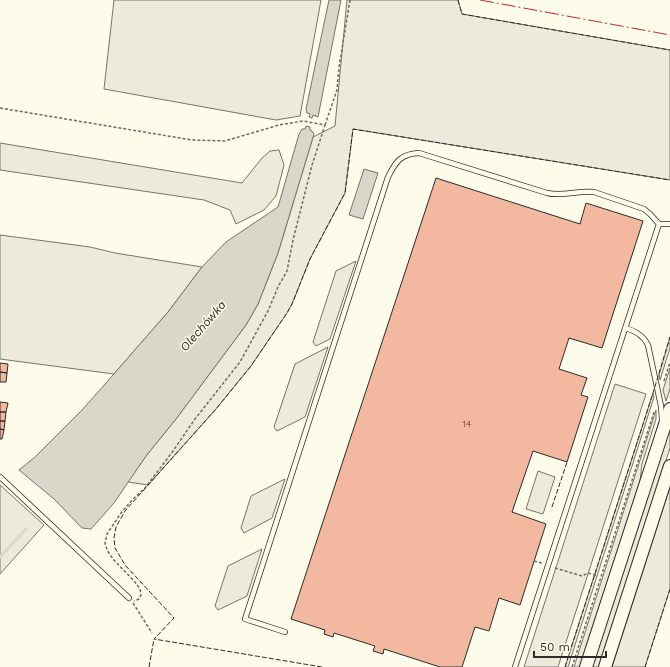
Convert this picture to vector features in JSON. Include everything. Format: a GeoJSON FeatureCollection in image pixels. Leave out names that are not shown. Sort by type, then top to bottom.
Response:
{"type":"FeatureCollection","features":[{"type":"Feature","properties":{"kind":"street"},"geometry":{"type":"LineString","coordinates":[[586,667],[670,408]]}},
{"type":"Feature","properties":{"kind":"street"},"geometry":{"type":"LineString","coordinates":[[605,667],[670,466]]}},
{"type":"Feature","properties":{"kind":"lane"},"geometry":{"type":"LineString","coordinates":[[285,632],[245,619],[388,177],[396,162],[410,153],[419,153],[555,195],[586,191],[594,192],[644,209],[660,224],[670,224]]}},
{"type":"Feature","properties":{"kind":"lane"},"geometry":{"type":"LineString","coordinates":[[515,667],[660,224]]}},
{"type":"Feature","properties":{"kind":"lane"},"geometry":{"type":"LineString","coordinates":[[625,328],[639,334],[645,339],[648,345],[661,406],[662,433]]}},
{"type":"Feature","properties":{"kind":"lane"},"geometry":{"type":"LineString","coordinates":[[0,477],[129,598]]}},
{"type":"Feature","properties":{"kind":"path"},"geometry":{"type":"LineString","coordinates":[[129,598],[133,601],[137,601],[141,596],[140,589],[110,555],[105,543],[107,534],[121,513],[145,488],[195,419],[240,362],[268,311],[287,271],[293,240],[312,165],[337,90],[339,67],[350,0]]}},
{"type":"Feature","properties":{"kind":"path"},"geometry":{"type":"LineString","coordinates":[[0,108],[192,140],[225,141],[240,138],[279,125],[303,122],[325,125]]}},
{"type":"Feature","properties":{"kind":"path"},"geometry":{"type":"LineString","coordinates":[[572,667],[670,362]]}},
{"type":"Feature","properties":{"kind":"path"},"geometry":{"type":"LineString","coordinates":[[534,561],[582,576],[588,573],[598,576]]}},
{"type":"Feature","properties":{"kind":"path"},"geometry":{"type":"LineString","coordinates":[[129,598],[136,606],[152,633]]}},
{"type":"Feature","properties":{"kind":"shaded area"},"geometry":{"type":"Polygon","coordinates":[[[114,0],[321,0],[300,116],[276,120],[104,89],[114,0]]]}},
{"type":"Feature","properties":{"kind":"shaded area"},"geometry":{"type":"Polygon","coordinates":[[[347,0],[458,0],[462,14],[670,50],[670,180],[353,129],[345,193],[310,259],[287,313],[251,366],[216,409],[148,485],[128,482],[146,456],[176,419],[246,325],[258,304],[278,253],[313,137],[335,126],[347,0]]]}},
{"type":"Feature","properties":{"kind":"shaded area"},"geometry":{"type":"Polygon","coordinates":[[[0,143],[242,183],[262,158],[270,151],[279,150],[284,165],[276,196],[264,210],[236,224],[230,210],[204,200],[0,170],[0,143]]]}},
{"type":"Feature","properties":{"kind":"shaded area"},"geometry":{"type":"Polygon","coordinates":[[[0,235],[90,247],[115,253],[202,267],[168,312],[114,374],[0,359],[0,235]]]}},
{"type":"Feature","properties":{"kind":"shaded area"},"geometry":{"type":"Polygon","coordinates":[[[356,261],[330,339],[316,346],[313,342],[336,271],[356,261]]]}},
{"type":"Feature","properties":{"kind":"shaded area"},"geometry":{"type":"Polygon","coordinates":[[[670,337],[670,348],[660,380],[659,375],[670,337]]]}},
{"type":"Feature","properties":{"kind":"shaded area"},"geometry":{"type":"Polygon","coordinates":[[[328,347],[305,417],[277,431],[274,427],[295,364],[328,347]]]}},
{"type":"Feature","properties":{"kind":"shaded area"},"geometry":{"type":"Polygon","coordinates":[[[670,368],[670,389],[666,401],[663,390],[670,368]]]}},
{"type":"Feature","properties":{"kind":"shaded area"},"geometry":{"type":"Polygon","coordinates":[[[615,384],[646,394],[558,667],[524,667],[615,384]]]}},
{"type":"Feature","properties":{"kind":"shaded area"},"geometry":{"type":"Polygon","coordinates":[[[653,393],[654,397],[568,667],[565,667],[653,393]]]}},
{"type":"Feature","properties":{"kind":"shaded area"},"geometry":{"type":"Polygon","coordinates":[[[656,410],[656,419],[642,464],[640,481],[580,667],[574,667],[656,410]]]}},
{"type":"Feature","properties":{"kind":"shaded area"},"geometry":{"type":"Polygon","coordinates":[[[670,425],[670,448],[600,667],[592,667],[670,425]]]}},
{"type":"Feature","properties":{"kind":"shaded area"},"geometry":{"type":"Polygon","coordinates":[[[538,471],[555,477],[543,514],[526,509],[538,471]]]}},
{"type":"Feature","properties":{"kind":"shaded area"},"geometry":{"type":"Polygon","coordinates":[[[285,479],[272,518],[244,533],[241,528],[251,496],[285,479]]]}},
{"type":"Feature","properties":{"kind":"shaded area"},"geometry":{"type":"Polygon","coordinates":[[[0,485],[44,525],[0,574],[0,485]]]}},
{"type":"Feature","properties":{"kind":"shaded area"},"geometry":{"type":"Polygon","coordinates":[[[670,487],[670,589],[645,667],[612,667],[670,487]]]}},
{"type":"Feature","properties":{"kind":"shaded area"},"geometry":{"type":"Polygon","coordinates":[[[262,549],[247,596],[218,610],[215,606],[228,566],[262,549]]]}},
{"type":"Feature","properties":{"kind":"water"},"geometry":{"type":"Polygon","coordinates":[[[329,0],[341,0],[318,117],[313,115],[312,118],[309,117],[310,114],[307,113],[306,109],[329,0]]]}},
{"type":"Feature","properties":{"kind":"water"},"geometry":{"type":"Polygon","coordinates":[[[306,126],[310,127],[310,130],[314,134],[278,253],[258,304],[246,325],[176,419],[146,456],[114,503],[91,529],[82,528],[54,499],[19,470],[35,457],[82,410],[168,312],[202,267],[226,242],[278,207],[299,134],[302,129],[305,129],[306,126]]]}},
{"type":"Feature","properties":{"kind":"water"},"geometry":{"type":"Polygon","coordinates":[[[364,169],[378,173],[363,219],[349,215],[364,169]]]}},
{"type":"Feature","properties":{"kind":"building"},"geometry":{"type":"Polygon","coordinates":[[[436,178],[580,224],[586,203],[643,221],[602,348],[569,338],[559,369],[587,378],[581,395],[588,397],[567,462],[533,451],[512,512],[546,524],[520,605],[499,598],[489,631],[475,627],[462,667],[440,667],[384,649],[383,654],[373,651],[375,646],[334,633],[333,637],[324,634],[325,630],[291,619],[436,178]]]}},
{"type":"Feature","properties":{"kind":"building"},"geometry":{"type":"Polygon","coordinates":[[[0,363],[8,364],[7,373],[0,372],[0,363]]]}},
{"type":"Feature","properties":{"kind":"building"},"geometry":{"type":"Polygon","coordinates":[[[0,372],[7,373],[6,382],[0,382],[0,372]]]}},
{"type":"Feature","properties":{"kind":"building"},"geometry":{"type":"Polygon","coordinates":[[[0,402],[8,403],[6,412],[0,412],[0,402]]]}},
{"type":"Feature","properties":{"kind":"building"},"geometry":{"type":"Polygon","coordinates":[[[0,412],[6,412],[5,421],[0,421],[0,412]]]}},
{"type":"Feature","properties":{"kind":"building"},"geometry":{"type":"Polygon","coordinates":[[[0,421],[5,421],[4,430],[0,429],[0,421]]]}},
{"type":"Feature","properties":{"kind":"building"},"geometry":{"type":"Polygon","coordinates":[[[0,429],[4,430],[2,439],[0,439],[0,429]]]}},
{"type":"Feature","properties":{"kind":"waterway","name":"Olechówka"},"geometry":{"type":"LineString","coordinates":[[0,557],[26,529]]}},
{"type":"Feature","properties":{"kind":"fence"},"geometry":{"type":"LineString","coordinates":[[458,0],[462,14],[670,50]]}},
{"type":"Feature","properties":{"kind":"fence"},"geometry":{"type":"LineString","coordinates":[[322,667],[154,639],[174,618],[125,565],[115,548],[114,538],[116,527],[125,511],[216,409],[251,366],[287,313],[310,259],[345,193],[353,129],[670,180]]}},
{"type":"Feature","properties":{"kind":"fence"},"geometry":{"type":"LineString","coordinates":[[565,667],[670,337]]}},
{"type":"Feature","properties":{"kind":"fence"},"geometry":{"type":"LineString","coordinates":[[552,507],[567,462]]}},
{"type":"Feature","properties":{"kind":"fence"},"geometry":{"type":"LineString","coordinates":[[645,667],[670,589]]}},
{"type":"Feature","properties":{"kind":"fence"},"geometry":{"type":"LineString","coordinates":[[149,667],[154,639]]}},
{"type":"Feature","properties":{"kind":"power"},"geometry":{"type":"LineString","coordinates":[[480,0],[670,35]]}}]}
